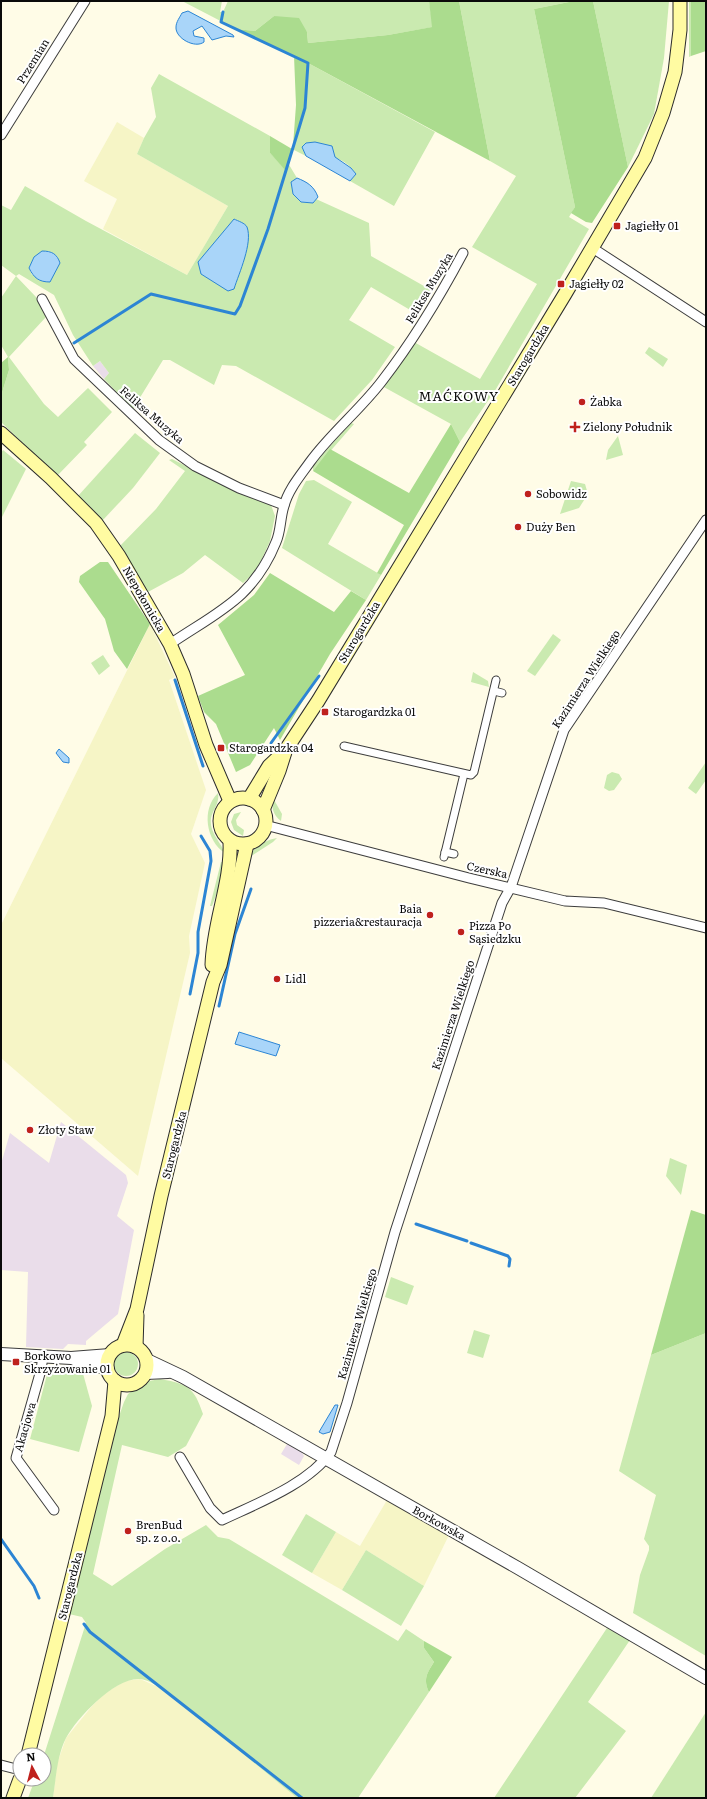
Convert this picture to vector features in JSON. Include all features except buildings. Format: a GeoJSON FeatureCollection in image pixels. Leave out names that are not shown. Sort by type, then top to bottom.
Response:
{"type":"FeatureCollection","features":[{"type":"Feature","properties":{"kind":"main road","name":"Starogardzka"},"geometry":{"type":"LineString","coordinates":[[249,799],[269,766],[285,751],[430,518],[566,294],[591,247],[645,158],[660,124],[670,93],[677,58],[680,30],[680,1]]}},
{"type":"Feature","properties":{"kind":"main road","name":"Niepołomicka"},"geometry":{"type":"LineString","coordinates":[[1,433],[51,478],[96,523],[125,564],[170,644],[183,674],[206,745],[230,801]]}},
{"type":"Feature","properties":{"kind":"main road","name":"Starogardzka"},"geometry":{"type":"LineString","coordinates":[[263,810],[279,771],[285,751]]}},
{"type":"Feature","properties":{"kind":"main road"},"geometry":{"type":"LineString","coordinates":[[236,799],[249,799],[259,805],[263,810],[265,825],[259,837],[247,844],[238,844],[230,840],[221,829],[219,821],[225,806],[230,801],[236,799]]}},
{"type":"Feature","properties":{"kind":"main road","name":"Starogardzka"},"geometry":{"type":"LineString","coordinates":[[213,982],[212,963],[221,903],[231,856],[230,840]]}},
{"type":"Feature","properties":{"kind":"main road","name":"Starogardzka"},"geometry":{"type":"LineString","coordinates":[[130,1346],[160,1204],[213,982],[220,965],[247,844]]}},
{"type":"Feature","properties":{"kind":"main road"},"geometry":{"type":"LineString","coordinates":[[130,1346],[144,1355],[146,1366],[138,1382],[116,1378],[107,1362],[113,1350],[130,1346]]}},
{"type":"Feature","properties":{"kind":"main road","name":"Starogardzka"},"geometry":{"type":"LineString","coordinates":[[30,1747],[112,1416],[116,1378]]}},
{"type":"Feature","properties":{"kind":"main road"},"geometry":{"type":"LineString","coordinates":[[13,1798],[17,1787]]}},
{"type":"Feature","properties":{"kind":"street","name":"Przemian"},"geometry":{"type":"LineString","coordinates":[[1,135],[86,1]]}},
{"type":"Feature","properties":{"kind":"street"},"geometry":{"type":"LineString","coordinates":[[591,247],[706,322]]}},
{"type":"Feature","properties":{"kind":"street","name":"Feliksa Muzyka"},"geometry":{"type":"LineString","coordinates":[[170,644],[231,605],[244,593],[259,575],[277,541],[284,505],[292,488],[311,460],[382,381],[432,310],[463,253]]}},
{"type":"Feature","properties":{"kind":"street","name":"Feliksa Muzyka"},"geometry":{"type":"LineString","coordinates":[[42,300],[74,359],[159,440],[195,466],[239,488],[284,505]]}},
{"type":"Feature","properties":{"kind":"street","name":"Kazimierza Wielkiego"},"geometry":{"type":"LineString","coordinates":[[326,1459],[331,1452],[347,1403],[412,1179],[502,903],[511,887],[564,730],[706,520]]}},
{"type":"Feature","properties":{"kind":"street"},"geometry":{"type":"LineString","coordinates":[[344,746],[464,774],[471,774],[474,772],[496,680]]}},
{"type":"Feature","properties":{"kind":"street"},"geometry":{"type":"LineString","coordinates":[[494,691],[502,693]]}},
{"type":"Feature","properties":{"kind":"street"},"geometry":{"type":"LineString","coordinates":[[454,854],[445,855],[464,774]]}},
{"type":"Feature","properties":{"kind":"street","name":"Czerska"},"geometry":{"type":"LineString","coordinates":[[265,825],[416,866],[565,900],[604,903],[706,928]]}},
{"type":"Feature","properties":{"kind":"street"},"geometry":{"type":"LineString","coordinates":[[1,1354],[71,1358],[110,1355]]}},
{"type":"Feature","properties":{"kind":"street","name":"Akacjowa"},"geometry":{"type":"LineString","coordinates":[[43,1356],[41,1370],[16,1458],[54,1510]]}},
{"type":"Feature","properties":{"kind":"street"},"geometry":{"type":"LineString","coordinates":[[71,1358],[116,1378]]}},
{"type":"Feature","properties":{"kind":"street","name":"Borkowska"},"geometry":{"type":"LineString","coordinates":[[146,1366],[183,1377],[518,1568],[706,1678]]}},
{"type":"Feature","properties":{"kind":"street"},"geometry":{"type":"LineString","coordinates":[[180,1457],[210,1508],[222,1520],[271,1497],[311,1472],[326,1459]]}},
{"type":"Feature","properties":{"kind":"street"},"geometry":{"type":"LineString","coordinates":[[1,1764],[12,1767]]}},
{"type":"Feature","properties":{"kind":"shaded area"},"geometry":{"type":"Polygon","coordinates":[[[100,361],[109,373],[104,379],[93,366],[100,361]]]}},
{"type":"Feature","properties":{"kind":"shaded area"},"geometry":{"type":"Polygon","coordinates":[[[61,1122],[126,1175],[128,1183],[117,1216],[134,1230],[118,1314],[86,1341],[86,1345],[68,1344],[63,1349],[26,1347],[28,1272],[1,1270],[1,1164],[10,1133],[49,1163],[61,1122]]]}},
{"type":"Feature","properties":{"kind":"shaded area"},"geometry":{"type":"Polygon","coordinates":[[[287,1444],[301,1451],[304,1456],[299,1465],[281,1454],[287,1444]]]}},
{"type":"Feature","properties":{"kind":"green space"},"geometry":{"type":"Polygon","coordinates":[[[182,1],[222,1],[220,12],[223,12],[228,1],[429,1],[433,27],[388,35],[308,43],[307,32],[274,16],[255,31],[236,29],[182,1]]]}},
{"type":"Feature","properties":{"kind":"green space"},"geometry":{"type":"Polygon","coordinates":[[[429,1],[459,1],[490,161],[308,63],[305,108],[293,146],[296,105],[294,56],[236,29],[255,31],[274,16],[299,18],[307,32],[308,43],[388,35],[432,27],[429,1]]]}},
{"type":"Feature","properties":{"kind":"green space"},"geometry":{"type":"Polygon","coordinates":[[[459,1],[574,1],[534,9],[575,207],[569,217],[589,229],[496,389],[460,442],[451,424],[382,386],[414,342],[480,379],[537,284],[472,247],[516,176],[490,161],[459,1]]]}},
{"type":"Feature","properties":{"kind":"green space"},"geometry":{"type":"Polygon","coordinates":[[[574,1],[593,1],[628,167],[592,223],[586,222],[571,213],[575,207],[534,9],[574,1]]]}},
{"type":"Feature","properties":{"kind":"green space"},"geometry":{"type":"Polygon","coordinates":[[[593,1],[669,1],[664,58],[654,114],[628,167],[593,1]]]}},
{"type":"Feature","properties":{"kind":"green space"},"geometry":{"type":"Polygon","coordinates":[[[689,1],[691,1],[691,56],[689,57],[689,1]]]}},
{"type":"Feature","properties":{"kind":"green space"},"geometry":{"type":"Polygon","coordinates":[[[691,1],[706,1],[706,51],[691,56],[691,1]]]}},
{"type":"Feature","properties":{"kind":"green space"},"geometry":{"type":"Polygon","coordinates":[[[308,63],[435,132],[394,206],[350,181],[356,174],[340,159],[326,155],[304,152],[306,156],[292,149],[305,108],[308,63]]]}},
{"type":"Feature","properties":{"kind":"green space"},"geometry":{"type":"Polygon","coordinates":[[[159,74],[270,136],[270,153],[286,170],[288,163],[297,178],[291,182],[293,194],[301,202],[313,203],[316,199],[369,223],[371,256],[431,290],[417,314],[371,287],[349,320],[395,347],[372,380],[334,421],[236,366],[222,365],[214,385],[170,360],[163,360],[133,409],[104,379],[109,373],[100,361],[93,366],[73,335],[54,295],[19,274],[16,276],[1,265],[1,205],[11,210],[25,186],[86,221],[187,275],[228,206],[137,154],[156,117],[151,88],[159,74]],[[234,219],[248,244],[246,228],[242,223],[234,219]],[[49,251],[34,257],[29,268],[32,275],[60,263],[57,256],[49,251]]]}},
{"type":"Feature","properties":{"kind":"green space"},"geometry":{"type":"Polygon","coordinates":[[[117,122],[144,138],[137,154],[228,206],[187,275],[103,229],[117,199],[84,181],[117,122]]]}},
{"type":"Feature","properties":{"kind":"green space"},"geometry":{"type":"Polygon","coordinates":[[[270,136],[292,149],[286,171],[270,153],[270,136]]]}},
{"type":"Feature","properties":{"kind":"green space"},"geometry":{"type":"Polygon","coordinates":[[[16,276],[36,297],[46,317],[9,357],[44,404],[58,417],[88,388],[112,412],[84,442],[87,445],[57,476],[1,422],[1,396],[9,370],[8,357],[1,345],[1,298],[16,276]]]}},
{"type":"Feature","properties":{"kind":"green space"},"geometry":{"type":"Polygon","coordinates":[[[649,347],[668,359],[663,367],[645,353],[649,347]]]}},
{"type":"Feature","properties":{"kind":"green space"},"geometry":{"type":"Polygon","coordinates":[[[8,357],[9,370],[1,396],[1,363],[8,357]]]}},
{"type":"Feature","properties":{"kind":"green space"},"geometry":{"type":"Polygon","coordinates":[[[351,423],[354,424],[313,471],[313,465],[351,423]]]}},
{"type":"Feature","properties":{"kind":"green space"},"geometry":{"type":"Polygon","coordinates":[[[451,424],[460,442],[381,575],[377,573],[404,525],[313,471],[330,449],[409,493],[451,424]]]}},
{"type":"Feature","properties":{"kind":"green space"},"geometry":{"type":"Polygon","coordinates":[[[135,433],[160,453],[133,488],[102,521],[78,496],[135,433]]]}},
{"type":"Feature","properties":{"kind":"green space"},"geometry":{"type":"Polygon","coordinates":[[[618,436],[623,455],[606,460],[608,450],[618,436]]]}},
{"type":"Feature","properties":{"kind":"green space"},"geometry":{"type":"Polygon","coordinates":[[[3,450],[26,469],[1,519],[1,453],[3,450]]]}},
{"type":"Feature","properties":{"kind":"green space"},"geometry":{"type":"Polygon","coordinates":[[[172,459],[234,490],[271,505],[275,516],[270,541],[257,570],[243,583],[205,555],[183,573],[148,592],[119,547],[156,509],[185,471],[169,460],[172,459]]]}},
{"type":"Feature","properties":{"kind":"green space"},"geometry":{"type":"Polygon","coordinates":[[[314,480],[352,502],[328,544],[381,575],[366,600],[282,548],[299,494],[306,481],[314,480]]]}},
{"type":"Feature","properties":{"kind":"green space"},"geometry":{"type":"Polygon","coordinates":[[[571,481],[585,484],[588,494],[579,508],[560,514],[571,481]]]}},
{"type":"Feature","properties":{"kind":"green space"},"geometry":{"type":"Polygon","coordinates":[[[100,562],[108,562],[150,624],[127,669],[114,651],[105,619],[79,582],[80,576],[100,562]]]}},
{"type":"Feature","properties":{"kind":"green space"},"geometry":{"type":"Polygon","coordinates":[[[270,573],[334,612],[351,591],[366,600],[330,654],[280,740],[274,728],[250,765],[236,772],[216,724],[204,712],[198,696],[245,675],[218,625],[254,595],[270,573]]]}},
{"type":"Feature","properties":{"kind":"green space"},"geometry":{"type":"Polygon","coordinates":[[[150,624],[175,677],[169,680],[206,790],[191,834],[205,863],[189,936],[190,953],[138,1176],[1,1058],[1,925],[150,624]]]}},
{"type":"Feature","properties":{"kind":"green space"},"geometry":{"type":"Polygon","coordinates":[[[553,634],[561,640],[535,676],[527,671],[553,634]]]}},
{"type":"Feature","properties":{"kind":"green space"},"geometry":{"type":"Polygon","coordinates":[[[103,655],[110,666],[99,675],[91,663],[103,655]]]}},
{"type":"Feature","properties":{"kind":"green space"},"geometry":{"type":"Polygon","coordinates":[[[473,672],[488,681],[489,687],[471,682],[473,672]]]}},
{"type":"Feature","properties":{"kind":"green space"},"geometry":{"type":"Polygon","coordinates":[[[706,762],[706,780],[696,794],[688,788],[706,762]]]}},
{"type":"Feature","properties":{"kind":"green space"},"geometry":{"type":"Polygon","coordinates":[[[612,772],[619,774],[622,779],[614,790],[609,791],[604,788],[607,775],[612,772]]]}},
{"type":"Feature","properties":{"kind":"green space"},"geometry":{"type":"Polygon","coordinates":[[[218,793],[218,800],[211,818],[211,823],[213,832],[225,853],[214,841],[208,824],[209,807],[218,793]]]}},
{"type":"Feature","properties":{"kind":"green space"},"geometry":{"type":"Polygon","coordinates":[[[273,798],[282,814],[281,821],[273,811],[273,798]]]}},
{"type":"Feature","properties":{"kind":"green space"},"geometry":{"type":"Polygon","coordinates":[[[241,812],[236,820],[237,825],[244,830],[243,836],[234,830],[231,822],[234,814],[241,812]]]}},
{"type":"Feature","properties":{"kind":"green space"},"geometry":{"type":"Polygon","coordinates":[[[277,838],[248,858],[260,845],[268,840],[277,838]]]}},
{"type":"Feature","properties":{"kind":"green space"},"geometry":{"type":"Polygon","coordinates":[[[221,862],[225,863],[223,876],[212,906],[210,906],[221,862]]]}},
{"type":"Feature","properties":{"kind":"green space"},"geometry":{"type":"Polygon","coordinates":[[[670,1158],[687,1165],[681,1195],[666,1176],[670,1158]]]}},
{"type":"Feature","properties":{"kind":"green space"},"geometry":{"type":"Polygon","coordinates":[[[691,1210],[706,1215],[706,1333],[651,1355],[691,1210]]]}},
{"type":"Feature","properties":{"kind":"green space"},"geometry":{"type":"Polygon","coordinates":[[[391,1277],[414,1286],[407,1305],[385,1297],[391,1277]]]}},
{"type":"Feature","properties":{"kind":"green space"},"geometry":{"type":"Polygon","coordinates":[[[474,1330],[490,1335],[483,1358],[467,1353],[474,1330]]]}},
{"type":"Feature","properties":{"kind":"green space"},"geometry":{"type":"Polygon","coordinates":[[[706,1333],[706,1656],[633,1613],[640,1575],[649,1550],[649,1546],[644,1539],[656,1495],[619,1471],[651,1355],[706,1333]]]}},
{"type":"Feature","properties":{"kind":"green space"},"geometry":{"type":"Polygon","coordinates":[[[126,1352],[135,1355],[138,1364],[135,1373],[126,1376],[117,1373],[114,1364],[117,1355],[126,1352]]]}},
{"type":"Feature","properties":{"kind":"green space"},"geometry":{"type":"Polygon","coordinates":[[[49,1367],[82,1370],[92,1406],[79,1452],[30,1439],[49,1367]]]}},
{"type":"Feature","properties":{"kind":"green space"},"geometry":{"type":"Polygon","coordinates":[[[160,1379],[184,1385],[189,1388],[200,1405],[203,1414],[186,1446],[168,1457],[122,1445],[93,1574],[112,1586],[165,1549],[206,1525],[218,1537],[229,1539],[398,1641],[406,1629],[424,1641],[424,1648],[434,1662],[429,1670],[426,1680],[429,1692],[358,1798],[297,1798],[165,1690],[150,1682],[140,1679],[130,1680],[108,1692],[88,1710],[71,1730],[63,1745],[57,1767],[53,1798],[28,1798],[32,1787],[52,1787],[52,1747],[47,1747],[86,1623],[82,1617],[69,1614],[111,1439],[128,1394],[149,1381],[160,1379]]]}},
{"type":"Feature","properties":{"kind":"green space"},"geometry":{"type":"Polygon","coordinates":[[[387,1500],[449,1535],[424,1586],[366,1550],[342,1590],[312,1573],[336,1532],[360,1546],[387,1500]]]}},
{"type":"Feature","properties":{"kind":"green space"},"geometry":{"type":"Polygon","coordinates":[[[306,1514],[336,1532],[312,1573],[282,1555],[306,1514]]]}},
{"type":"Feature","properties":{"kind":"green space"},"geometry":{"type":"Polygon","coordinates":[[[366,1550],[424,1586],[401,1626],[342,1590],[366,1550]]]}},
{"type":"Feature","properties":{"kind":"green space"},"geometry":{"type":"Polygon","coordinates":[[[607,1628],[630,1640],[588,1702],[626,1731],[575,1798],[494,1798],[607,1628]]]}},
{"type":"Feature","properties":{"kind":"green space"},"geometry":{"type":"Polygon","coordinates":[[[424,1641],[452,1657],[429,1692],[426,1680],[429,1670],[434,1662],[424,1648],[424,1641]]]}},
{"type":"Feature","properties":{"kind":"green space"},"geometry":{"type":"Polygon","coordinates":[[[140,1679],[165,1690],[297,1798],[53,1798],[57,1764],[66,1738],[92,1706],[104,1694],[125,1681],[140,1679]]]}},
{"type":"Feature","properties":{"kind":"green space"},"geometry":{"type":"Polygon","coordinates":[[[706,1712],[706,1798],[651,1798],[706,1712]]]}},
{"type":"Feature","properties":{"kind":"water"},"geometry":{"type":"Polygon","coordinates":[[[188,11],[233,35],[234,37],[226,36],[212,40],[202,26],[193,31],[194,36],[204,38],[204,42],[196,44],[186,41],[179,35],[176,27],[177,21],[182,13],[188,11]]]}},
{"type":"Feature","properties":{"kind":"water"},"geometry":{"type":"Polygon","coordinates":[[[315,142],[332,146],[335,157],[351,168],[356,174],[350,181],[306,156],[302,147],[306,143],[315,142]]]}},
{"type":"Feature","properties":{"kind":"water"},"geometry":{"type":"Polygon","coordinates":[[[297,178],[307,183],[314,190],[318,197],[313,203],[301,202],[293,194],[291,182],[297,178]]]}},
{"type":"Feature","properties":{"kind":"water"},"geometry":{"type":"Polygon","coordinates":[[[234,219],[243,223],[247,227],[248,241],[245,258],[234,289],[228,291],[201,274],[198,262],[234,219]]]}},
{"type":"Feature","properties":{"kind":"water"},"geometry":{"type":"Polygon","coordinates":[[[42,251],[54,254],[60,263],[50,282],[37,279],[29,268],[34,257],[42,251]]]}},
{"type":"Feature","properties":{"kind":"water"},"geometry":{"type":"Polygon","coordinates":[[[59,749],[69,758],[69,763],[63,762],[56,753],[59,749]]]}},
{"type":"Feature","properties":{"kind":"water"},"geometry":{"type":"Polygon","coordinates":[[[239,1032],[280,1045],[276,1056],[235,1044],[239,1032]]]}},
{"type":"Feature","properties":{"kind":"water"},"geometry":{"type":"Polygon","coordinates":[[[335,1405],[338,1405],[330,1432],[323,1434],[319,1432],[335,1405]]]}},
{"type":"Feature","properties":{"kind":"waterway"},"geometry":{"type":"LineString","coordinates":[[74,343],[151,294],[235,314],[240,306],[268,229],[305,108],[308,63],[221,22],[223,12]]}},
{"type":"Feature","properties":{"kind":"waterway"},"geometry":{"type":"LineString","coordinates":[[271,743],[319,676]]}},
{"type":"Feature","properties":{"kind":"waterway"},"geometry":{"type":"LineString","coordinates":[[175,680],[203,766]]}},
{"type":"Feature","properties":{"kind":"waterway"},"geometry":{"type":"LineString","coordinates":[[190,994],[198,953],[198,932],[211,861],[210,851],[201,836]]}},
{"type":"Feature","properties":{"kind":"waterway"},"geometry":{"type":"LineString","coordinates":[[219,1006],[235,934],[251,889]]}},
{"type":"Feature","properties":{"kind":"waterway"},"geometry":{"type":"LineString","coordinates":[[416,1224],[467,1241]]}},
{"type":"Feature","properties":{"kind":"waterway"},"geometry":{"type":"LineString","coordinates":[[471,1243],[508,1256],[510,1259],[509,1266]]}},
{"type":"Feature","properties":{"kind":"waterway"},"geometry":{"type":"LineString","coordinates":[[1,1539],[34,1586],[39,1598]]}},
{"type":"Feature","properties":{"kind":"waterway"},"geometry":{"type":"LineString","coordinates":[[84,1624],[90,1632],[302,1798]]}},
{"type":"Feature","properties":{"kind":"place","name":"Jagiełły 01"},"geometry":{"type":"Point","coordinates":[617,226]}},
{"type":"Feature","properties":{"kind":"place","name":"Jagiełły 02"},"geometry":{"type":"Point","coordinates":[561,284]}},
{"type":"Feature","properties":{"kind":"place","name":"Żabka"},"geometry":{"type":"Point","coordinates":[582,402]}},
{"type":"Feature","properties":{"kind":"place","name":"Zielony Południk"},"geometry":{"type":"Point","coordinates":[575,427]}},
{"type":"Feature","properties":{"kind":"place","name":"Sobowidz"},"geometry":{"type":"Point","coordinates":[528,494]}},
{"type":"Feature","properties":{"kind":"place","name":"Duży Ben"},"geometry":{"type":"Point","coordinates":[518,527]}},
{"type":"Feature","properties":{"kind":"place","name":"Starogardzka 01"},"geometry":{"type":"Point","coordinates":[325,712]}},
{"type":"Feature","properties":{"kind":"place","name":"Starogardzka 04"},"geometry":{"type":"Point","coordinates":[221,748]}},
{"type":"Feature","properties":{"kind":"place","name":"Baia pizzeria&restauracja"},"geometry":{"type":"Point","coordinates":[430,915]}},
{"type":"Feature","properties":{"kind":"place","name":"Pizza Po Sąsiedzku"},"geometry":{"type":"Point","coordinates":[461,932]}},
{"type":"Feature","properties":{"kind":"place","name":"Lidl"},"geometry":{"type":"Point","coordinates":[277,979]}},
{"type":"Feature","properties":{"kind":"place","name":"Złoty Staw"},"geometry":{"type":"Point","coordinates":[30,1130]}},
{"type":"Feature","properties":{"kind":"place","name":"Borkowo Skrzyżowanie 01"},"geometry":{"type":"Point","coordinates":[16,1362]}},
{"type":"Feature","properties":{"kind":"place","name":"BrenBud sp. z o.o."},"geometry":{"type":"Point","coordinates":[128,1531]}},
{"type":"Feature","properties":{"kind":"district","name":"MAĆKOWY"},"geometry":{"type":"Point","coordinates":[459,396]}}]}
